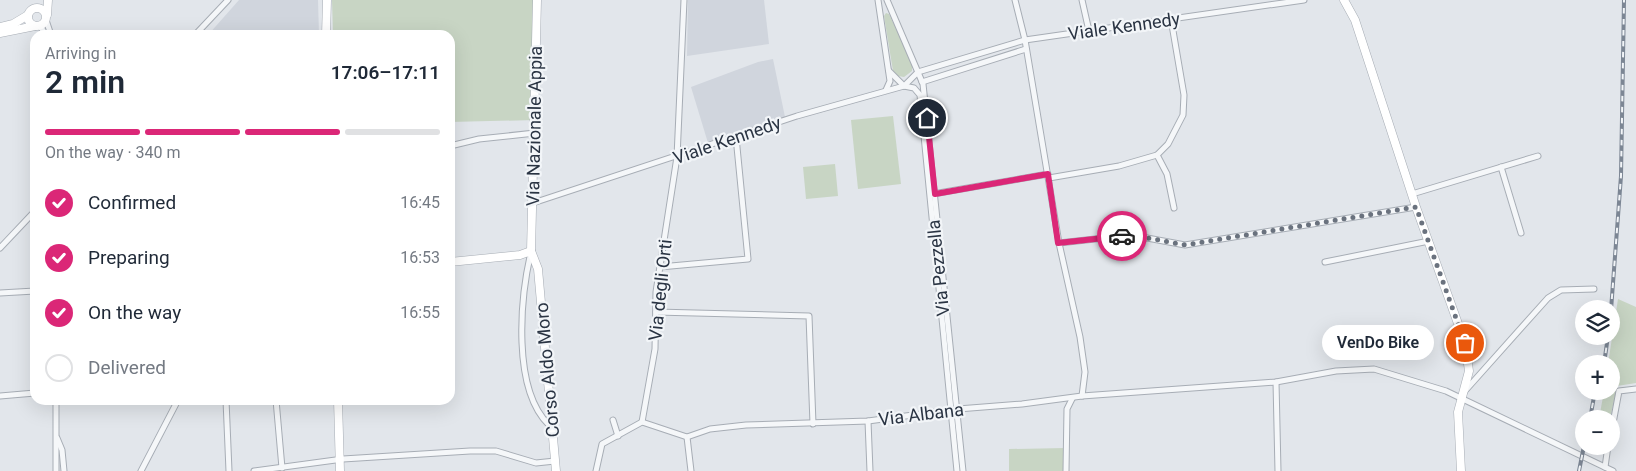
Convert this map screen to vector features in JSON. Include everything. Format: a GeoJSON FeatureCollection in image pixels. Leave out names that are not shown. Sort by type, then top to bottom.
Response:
{"type":"FeatureCollection","features":[{"type":"Feature","properties":{"kind":"street"},"geometry":{"type":"LineString","coordinates":[[0,27],[13,24],[28,15],[38,0]]}},
{"type":"Feature","properties":{"kind":"street"},"geometry":{"type":"LineString","coordinates":[[0,33],[37,26],[46,18],[48,0]]}},
{"type":"Feature","properties":{"kind":"street"},"geometry":{"type":"LineString","coordinates":[[199,30],[228,0]]}},
{"type":"Feature","properties":{"kind":"street"},"geometry":{"type":"LineString","coordinates":[[326,30],[327,0]]}},
{"type":"Feature","properties":{"kind":"street","name":"Via Nazionale Appia"},"geometry":{"type":"LineString","coordinates":[[531,251],[537,0]]}},
{"type":"Feature","properties":{"kind":"street","name":"Via degli Orti"},"geometry":{"type":"LineString","coordinates":[[642,422],[655,349],[660,267],[677,157],[684,0]]}},
{"type":"Feature","properties":{"kind":"street"},"geometry":{"type":"LineString","coordinates":[[878,0],[888,70],[889,85],[886,91]]}},
{"type":"Feature","properties":{"kind":"street"},"geometry":{"type":"LineString","coordinates":[[887,0],[922,82],[932,194],[1119,166],[1157,155],[1168,144],[1183,115],[1184,95],[1171,18]]}},
{"type":"Feature","properties":{"kind":"street"},"geometry":{"type":"LineString","coordinates":[[1015,0],[1025,40],[1049,176],[1058,243],[1080,337],[1085,372],[1082,396]]}},
{"type":"Feature","properties":{"kind":"street"},"geometry":{"type":"LineString","coordinates":[[1082,0],[1089,31]]}},
{"type":"Feature","properties":{"kind":"street"},"geometry":{"type":"LineString","coordinates":[[1250,0],[1252,7]]}},
{"type":"Feature","properties":{"kind":"street","name":"Viale Kennedy"},"geometry":{"type":"LineString","coordinates":[[918,72],[1025,40],[1304,0]]}},
{"type":"Feature","properties":{"kind":"street"},"geometry":{"type":"LineString","coordinates":[[1344,0],[1355,20],[1416,207],[1465,343],[1469,371],[1458,412],[1461,471]]}},
{"type":"Feature","properties":{"kind":"street"},"geometry":{"type":"LineString","coordinates":[[880,8],[884,5],[889,6]]}},
{"type":"Feature","properties":{"kind":"street"},"geometry":{"type":"LineString","coordinates":[[34,8],[43,9],[50,30]]}},
{"type":"Feature","properties":{"kind":"street"},"geometry":{"type":"LineString","coordinates":[[28,15],[30,23],[41,30]]}},
{"type":"Feature","properties":{"kind":"street"},"geometry":{"type":"LineString","coordinates":[[922,82],[1026,49]]}},
{"type":"Feature","properties":{"kind":"street"},"geometry":{"type":"LineString","coordinates":[[888,70],[904,86],[918,72]]}},
{"type":"Feature","properties":{"kind":"street","name":"Viale Kennedy"},"geometry":{"type":"LineString","coordinates":[[532,203],[736,137],[904,86]]}},
{"type":"Feature","properties":{"kind":"street","name":"Via Pezzella"},"geometry":{"type":"LineString","coordinates":[[904,86],[914,88],[920,95],[955,410]]}},
{"type":"Feature","properties":{"kind":"street"},"geometry":{"type":"LineString","coordinates":[[455,145],[479,139],[535,132]]}},
{"type":"Feature","properties":{"kind":"street"},"geometry":{"type":"LineString","coordinates":[[660,267],[748,259],[736,137]]}},
{"type":"Feature","properties":{"kind":"street"},"geometry":{"type":"LineString","coordinates":[[1157,155],[1167,174],[1174,208]]}},
{"type":"Feature","properties":{"kind":"street"},"geometry":{"type":"LineString","coordinates":[[1412,194],[1538,156]]}},
{"type":"Feature","properties":{"kind":"street"},"geometry":{"type":"LineString","coordinates":[[1502,167],[1522,233]]}},
{"type":"Feature","properties":{"kind":"street"},"geometry":{"type":"LineString","coordinates":[[1058,243],[1132,235],[1185,245],[1416,207]]}},
{"type":"Feature","properties":{"kind":"street"},"geometry":{"type":"LineString","coordinates":[[0,248],[30,216]]}},
{"type":"Feature","properties":{"kind":"street"},"geometry":{"type":"LineString","coordinates":[[1325,262],[1429,241]]}},
{"type":"Feature","properties":{"kind":"street"},"geometry":{"type":"LineString","coordinates":[[455,262],[520,255],[531,251],[521,316],[526,382],[536,410],[549,425],[553,426]]}},
{"type":"Feature","properties":{"kind":"street","name":"Corso Aldo Moro"},"geometry":{"type":"LineString","coordinates":[[531,251],[538,269],[556,471]]}},
{"type":"Feature","properties":{"kind":"street"},"geometry":{"type":"LineString","coordinates":[[1462,396],[1548,298],[1561,290],[1594,288]]}},
{"type":"Feature","properties":{"kind":"street"},"geometry":{"type":"LineString","coordinates":[[0,293],[30,291]]}},
{"type":"Feature","properties":{"kind":"street"},"geometry":{"type":"LineString","coordinates":[[656,312],[809,316],[813,424]]}},
{"type":"Feature","properties":{"kind":"street","name":"Via Albana"},"geometry":{"type":"LineString","coordinates":[[687,437],[710,429],[746,425],[868,422],[955,410],[1072,399],[1082,396],[1276,382],[1336,371],[1374,368],[1462,396],[1613,471]]}},
{"type":"Feature","properties":{"kind":"street"},"geometry":{"type":"LineString","coordinates":[[1276,382],[1278,471]]}},
{"type":"Feature","properties":{"kind":"street"},"geometry":{"type":"LineString","coordinates":[[1615,410],[1619,391],[1636,388]]}},
{"type":"Feature","properties":{"kind":"street"},"geometry":{"type":"LineString","coordinates":[[0,396],[30,394]]}},
{"type":"Feature","properties":{"kind":"street"},"geometry":{"type":"LineString","coordinates":[[1066,471],[1067,409],[1072,399]]}},
{"type":"Feature","properties":{"kind":"street"},"geometry":{"type":"LineString","coordinates":[[56,405],[56,471]]}},
{"type":"Feature","properties":{"kind":"street"},"geometry":{"type":"LineString","coordinates":[[142,471],[175,405]]}},
{"type":"Feature","properties":{"kind":"street"},"geometry":{"type":"LineString","coordinates":[[226,405],[228,471]]}},
{"type":"Feature","properties":{"kind":"street"},"geometry":{"type":"LineString","coordinates":[[276,405],[282,468]]}},
{"type":"Feature","properties":{"kind":"street"},"geometry":{"type":"LineString","coordinates":[[338,405],[340,471]]}},
{"type":"Feature","properties":{"kind":"street"},"geometry":{"type":"LineString","coordinates":[[955,410],[957,471]]}},
{"type":"Feature","properties":{"kind":"street"},"geometry":{"type":"LineString","coordinates":[[955,410],[963,471]]}},
{"type":"Feature","properties":{"kind":"street"},"geometry":{"type":"LineString","coordinates":[[613,420],[618,436]]}},
{"type":"Feature","properties":{"kind":"street"},"geometry":{"type":"LineString","coordinates":[[596,471],[602,444],[642,422],[687,437],[691,471]]}},
{"type":"Feature","properties":{"kind":"street"},"geometry":{"type":"LineString","coordinates":[[868,422],[870,471]]}},
{"type":"Feature","properties":{"kind":"street"},"geometry":{"type":"LineString","coordinates":[[56,436],[62,450],[64,471]]}},
{"type":"Feature","properties":{"kind":"street"},"geometry":{"type":"LineString","coordinates":[[254,471],[340,459],[488,450],[528,462],[555,461]]}},
{"type":"Feature","properties":{"kind":"street"},"geometry":{"type":"LineString","coordinates":[[1605,468],[1607,455]]}},
{"type":"Feature","properties":{"kind":"shaded area"},"geometry":{"type":"Polygon","coordinates":[[[239,0],[318,0],[319,30],[212,30],[239,0]]]}},
{"type":"Feature","properties":{"kind":"shaded area"},"geometry":{"type":"Polygon","coordinates":[[[688,0],[764,0],[769,44],[687,56],[688,0]]]}},
{"type":"Feature","properties":{"kind":"shaded area"},"geometry":{"type":"Polygon","coordinates":[[[773,59],[785,117],[708,143],[691,87],[758,62],[773,59]]]}},
{"type":"Feature","properties":{"kind":"green space"},"geometry":{"type":"Polygon","coordinates":[[[332,0],[537,0],[535,120],[455,122],[455,30],[333,30],[332,0]]]}},
{"type":"Feature","properties":{"kind":"green space"},"geometry":{"type":"Polygon","coordinates":[[[886,13],[889,14],[912,63],[912,71],[904,77],[898,76],[893,71],[884,16],[886,13]]]}},
{"type":"Feature","properties":{"kind":"green space"},"geometry":{"type":"Polygon","coordinates":[[[893,116],[901,184],[858,189],[851,120],[893,116]]]}},
{"type":"Feature","properties":{"kind":"green space"},"geometry":{"type":"Polygon","coordinates":[[[835,164],[838,196],[806,199],[803,167],[835,164]]]}},
{"type":"Feature","properties":{"kind":"green space"},"geometry":{"type":"Polygon","coordinates":[[[1618,299],[1636,307],[1636,383],[1620,386],[1620,355],[1609,355],[1611,345],[1620,345],[1620,300],[1618,299]]]}},
{"type":"Feature","properties":{"kind":"green space"},"geometry":{"type":"Polygon","coordinates":[[[1602,400],[1614,400],[1612,410],[1601,410],[1602,400]]]}},
{"type":"Feature","properties":{"kind":"green space"},"geometry":{"type":"Polygon","coordinates":[[[1065,448],[1066,471],[1009,471],[1009,449],[1065,448]]]}},
{"type":"Feature","properties":{"kind":"railway"},"geometry":{"type":"LineString","coordinates":[[1612,300],[1621,176],[1624,0]]}},
{"type":"Feature","properties":{"kind":"railway"},"geometry":{"type":"LineString","coordinates":[[1605,355],[1607,345]]}},
{"type":"Feature","properties":{"kind":"railway"},"geometry":{"type":"LineString","coordinates":[[1592,410],[1593,400]]}},
{"type":"Feature","properties":{"kind":"railway"},"geometry":{"type":"LineString","coordinates":[[1579,471],[1582,455]]}},
{"type":"Feature","properties":{"kind":"way so far"},"geometry":{"type":"LineString","coordinates":[[1122,236],[1132,235],[1182,246],[1416,207],[1465,343]]}},
{"type":"Feature","properties":{"kind":"place","name":"VenDo Bike"},"geometry":{"type":"Point","coordinates":[1465,343]}},
{"type":"Feature","properties":{"kind":"route"},"geometry":{"type":"LineString","coordinates":[[927,118],[935,194],[1048,174],[1058,243],[1122,236]]}}]}
